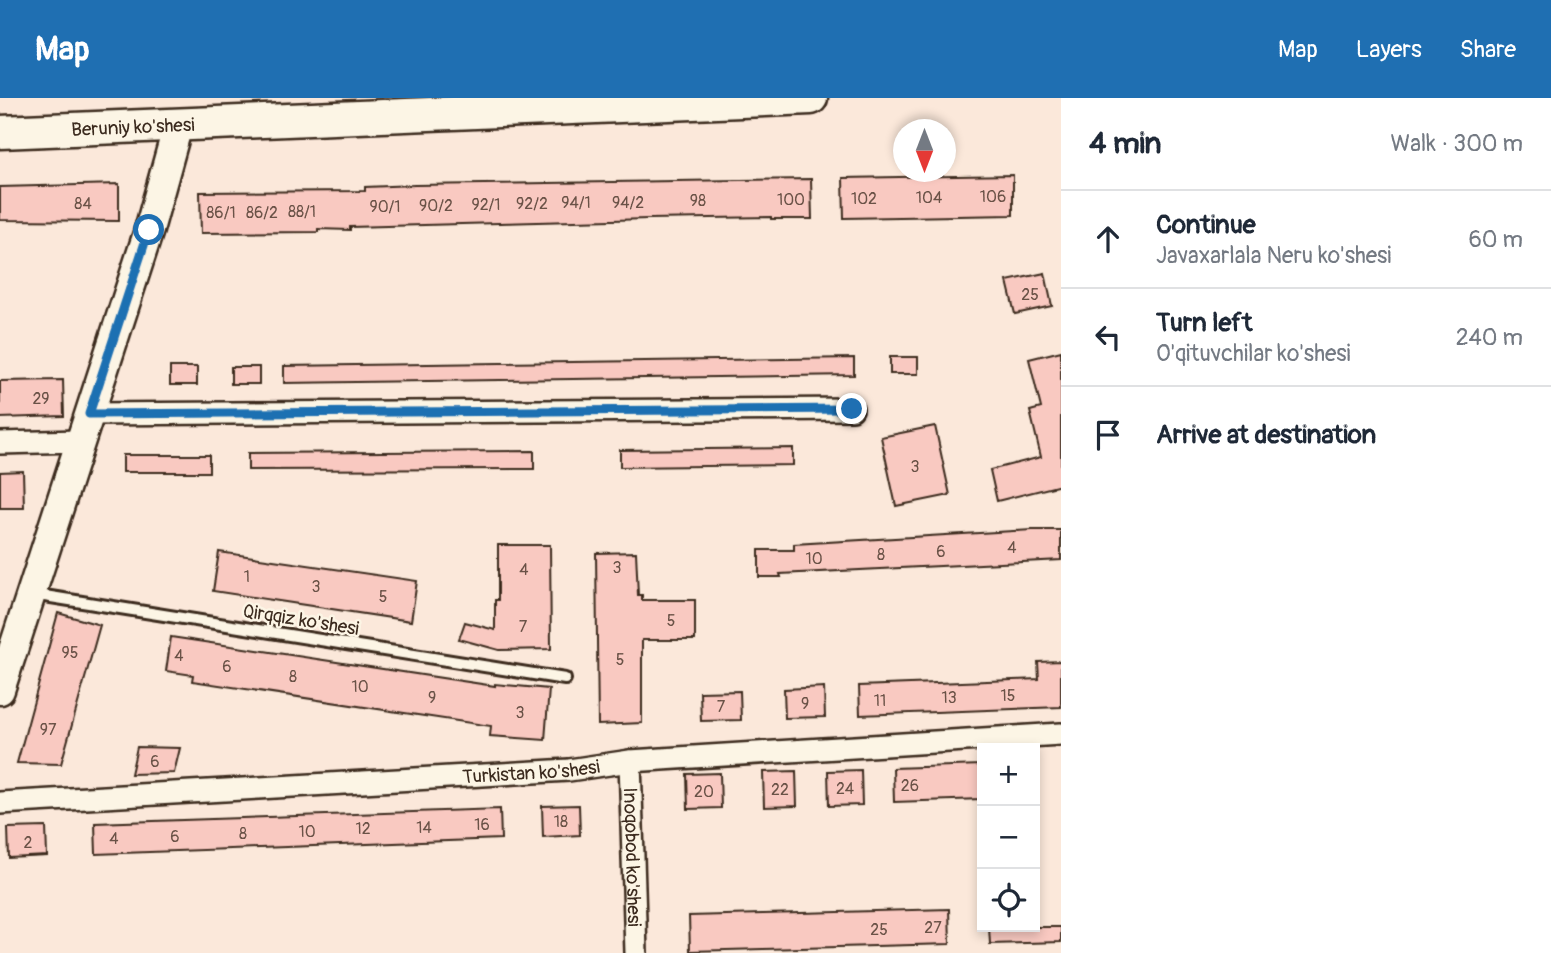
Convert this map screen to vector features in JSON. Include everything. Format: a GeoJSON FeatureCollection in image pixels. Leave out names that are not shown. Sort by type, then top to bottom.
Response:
{"type":"FeatureCollection","features":[{"type":"Feature","properties":{"kind":"main road","name":"Beruniy ko'shesi"},"geometry":{"type":"LineString","coordinates":[[0,132],[811,98]]}},
{"type":"Feature","properties":{"kind":"street"},"geometry":{"type":"LineString","coordinates":[[0,690],[149,230],[178,125]]}},
{"type":"Feature","properties":{"kind":"street"},"geometry":{"type":"LineString","coordinates":[[89,414],[852,409]]}},
{"type":"Feature","properties":{"kind":"street"},"geometry":{"type":"LineString","coordinates":[[0,443],[80,441]]}},
{"type":"Feature","properties":{"kind":"street","name":"Turkistan ko'shesi"},"geometry":{"type":"LineString","coordinates":[[0,803],[569,770],[630,761],[1061,734]]}},
{"type":"Feature","properties":{"kind":"street","name":"Inoqobod ko'shesi"},"geometry":{"type":"LineString","coordinates":[[630,761],[636,953]]}},
{"type":"Feature","properties":{"kind":"lane","name":"Qirqqiz ko'shesi"},"geometry":{"type":"LineString","coordinates":[[30,594],[565,679]]}},
{"type":"Feature","properties":{"kind":"building"},"geometry":{"type":"Polygon","coordinates":[[[1013,175],[1013,215],[844,218],[843,178],[893,177],[893,182],[956,182],[956,176],[1013,175]]]}},
{"type":"Feature","properties":{"kind":"building"},"geometry":{"type":"Polygon","coordinates":[[[811,179],[812,219],[649,219],[350,227],[350,230],[318,229],[318,232],[201,233],[200,192],[365,191],[365,187],[415,185],[811,179]]]}},
{"type":"Feature","properties":{"kind":"building"},"geometry":{"type":"Polygon","coordinates":[[[119,184],[119,221],[0,220],[0,187],[119,184]]]}},
{"type":"Feature","properties":{"kind":"building"},"geometry":{"type":"Polygon","coordinates":[[[1045,273],[1052,306],[1015,314],[1007,281],[1045,273]]]}},
{"type":"Feature","properties":{"kind":"building"},"geometry":{"type":"Polygon","coordinates":[[[1061,351],[1061,485],[997,501],[990,470],[1041,457],[1030,411],[1041,408],[1029,359],[1061,351]]]}},
{"type":"Feature","properties":{"kind":"building"},"geometry":{"type":"Polygon","coordinates":[[[890,357],[918,357],[918,374],[890,374],[890,357]]]}},
{"type":"Feature","properties":{"kind":"building"},"geometry":{"type":"Polygon","coordinates":[[[854,358],[854,375],[284,383],[284,366],[854,358]]]}},
{"type":"Feature","properties":{"kind":"building"},"geometry":{"type":"Polygon","coordinates":[[[170,367],[197,367],[197,385],[170,385],[170,367]]]}},
{"type":"Feature","properties":{"kind":"building"},"geometry":{"type":"Polygon","coordinates":[[[231,367],[259,367],[259,384],[231,384],[231,367]]]}},
{"type":"Feature","properties":{"kind":"building"},"geometry":{"type":"Polygon","coordinates":[[[63,380],[64,416],[0,418],[0,381],[63,380]]]}},
{"type":"Feature","properties":{"kind":"building"},"geometry":{"type":"Polygon","coordinates":[[[935,426],[950,495],[896,506],[881,437],[935,426]]]}},
{"type":"Feature","properties":{"kind":"building"},"geometry":{"type":"Polygon","coordinates":[[[793,448],[793,465],[620,467],[620,450],[793,448]]]}},
{"type":"Feature","properties":{"kind":"building"},"geometry":{"type":"Polygon","coordinates":[[[534,451],[534,469],[248,470],[248,453],[534,451]]]}},
{"type":"Feature","properties":{"kind":"building"},"geometry":{"type":"Polygon","coordinates":[[[123,455],[209,455],[209,472],[123,472],[123,455]]]}},
{"type":"Feature","properties":{"kind":"building"},"geometry":{"type":"Polygon","coordinates":[[[23,471],[24,508],[0,508],[0,472],[23,471]]]}},
{"type":"Feature","properties":{"kind":"building"},"geometry":{"type":"Polygon","coordinates":[[[1061,530],[1061,560],[759,577],[759,550],[794,550],[794,544],[1061,530]]]}},
{"type":"Feature","properties":{"kind":"building"},"geometry":{"type":"Polygon","coordinates":[[[498,545],[550,545],[551,649],[499,650],[459,639],[465,622],[495,630],[498,545]]]}},
{"type":"Feature","properties":{"kind":"building"},"geometry":{"type":"Polygon","coordinates":[[[219,552],[417,581],[411,621],[213,591],[219,552]]]}},
{"type":"Feature","properties":{"kind":"building"},"geometry":{"type":"Polygon","coordinates":[[[636,552],[638,595],[642,595],[642,600],[695,600],[695,640],[642,640],[642,723],[598,725],[596,553],[636,552]]]}},
{"type":"Feature","properties":{"kind":"building"},"geometry":{"type":"Polygon","coordinates":[[[58,613],[100,625],[61,764],[17,763],[58,613]]]}},
{"type":"Feature","properties":{"kind":"building"},"geometry":{"type":"Polygon","coordinates":[[[171,637],[495,686],[549,689],[545,740],[490,736],[491,726],[192,681],[193,675],[166,671],[171,637]]]}},
{"type":"Feature","properties":{"kind":"building"},"geometry":{"type":"Polygon","coordinates":[[[1061,661],[1061,707],[860,715],[859,686],[1039,679],[1038,662],[1061,661]]]}},
{"type":"Feature","properties":{"kind":"building"},"geometry":{"type":"Polygon","coordinates":[[[824,687],[825,717],[785,718],[784,689],[824,687]]]}},
{"type":"Feature","properties":{"kind":"building"},"geometry":{"type":"Polygon","coordinates":[[[740,691],[741,720],[701,721],[700,692],[740,691]]]}},
{"type":"Feature","properties":{"kind":"building"},"geometry":{"type":"Polygon","coordinates":[[[137,747],[180,748],[174,773],[131,774],[137,747]]]}},
{"type":"Feature","properties":{"kind":"building"},"geometry":{"type":"Polygon","coordinates":[[[977,765],[977,799],[894,802],[893,768],[977,765]]]}},
{"type":"Feature","properties":{"kind":"building"},"geometry":{"type":"Polygon","coordinates":[[[861,770],[862,805],[829,806],[828,771],[861,770]]]}},
{"type":"Feature","properties":{"kind":"building"},"geometry":{"type":"Polygon","coordinates":[[[796,771],[797,806],[764,807],[763,772],[796,771]]]}},
{"type":"Feature","properties":{"kind":"building"},"geometry":{"type":"Polygon","coordinates":[[[720,773],[721,808],[688,809],[687,774],[720,773]]]}},
{"type":"Feature","properties":{"kind":"building"},"geometry":{"type":"Polygon","coordinates":[[[579,805],[580,835],[543,837],[542,806],[579,805]]]}},
{"type":"Feature","properties":{"kind":"building"},"geometry":{"type":"Polygon","coordinates":[[[500,809],[501,839],[96,854],[95,823],[500,809]]]}},
{"type":"Feature","properties":{"kind":"building"},"geometry":{"type":"Polygon","coordinates":[[[46,827],[47,856],[9,858],[8,828],[46,827]]]}},
{"type":"Feature","properties":{"kind":"building"},"geometry":{"type":"Polygon","coordinates":[[[949,909],[950,944],[690,951],[689,916],[949,909]]]}},
{"type":"Feature","properties":{"kind":"building"},"geometry":{"type":"Polygon","coordinates":[[[1040,927],[1061,927],[1061,942],[990,944],[989,932],[1040,932],[1040,927]]]}},
{"type":"Feature","properties":{"kind":"route"},"geometry":{"type":"LineString","coordinates":[[149,230],[89,414],[852,409]]}}]}
